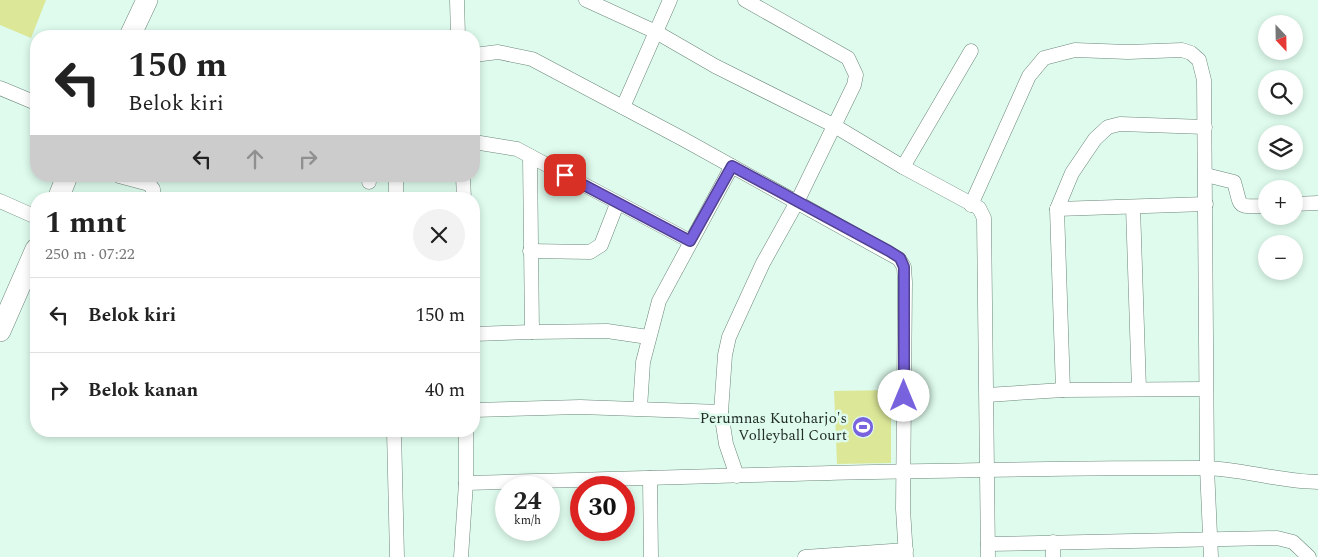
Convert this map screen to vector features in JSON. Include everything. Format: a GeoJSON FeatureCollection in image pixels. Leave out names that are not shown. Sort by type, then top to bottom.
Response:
{"type":"FeatureCollection","features":[{"type":"Feature","properties":{"kind":"main road"},"geometry":{"type":"LineString","coordinates":[[133,30],[147,0]]}},
{"type":"Feature","properties":{"kind":"main road"},"geometry":{"type":"LineString","coordinates":[[0,331],[30,263]]}},
{"type":"Feature","properties":{"kind":"street"},"geometry":{"type":"LineString","coordinates":[[457,0],[458,30]]}},
{"type":"Feature","properties":{"kind":"street"},"geometry":{"type":"LineString","coordinates":[[586,0],[656,32],[715,66],[833,125],[903,167],[979,208],[984,218],[988,550],[1053,542],[1276,538],[1293,542],[1309,557]]}},
{"type":"Feature","properties":{"kind":"street"},"geometry":{"type":"LineString","coordinates":[[623,107],[670,0]]}},
{"type":"Feature","properties":{"kind":"street"},"geometry":{"type":"LineString","coordinates":[[737,476],[726,444],[721,412],[725,355],[729,337],[764,263],[797,202],[854,85],[856,75],[848,58],[745,0]]}},
{"type":"Feature","properties":{"kind":"street"},"geometry":{"type":"LineString","coordinates":[[971,205],[1029,76],[1044,58],[1056,53],[1075,50],[1128,52],[1171,49],[1191,53],[1199,60],[1203,69],[1205,128],[1206,389],[1210,557]]}},
{"type":"Feature","properties":{"kind":"street"},"geometry":{"type":"LineString","coordinates":[[903,167],[971,51]]}},
{"type":"Feature","properties":{"kind":"street"},"geometry":{"type":"LineString","coordinates":[[480,54],[498,52],[532,59],[900,258],[904,267],[903,471],[906,554],[805,557]]}},
{"type":"Feature","properties":{"kind":"street"},"geometry":{"type":"LineString","coordinates":[[0,88],[30,100]]}},
{"type":"Feature","properties":{"kind":"street"},"geometry":{"type":"LineString","coordinates":[[1063,390],[1056,209],[1072,173],[1095,139],[1108,127],[1120,124],[1205,128]]}},
{"type":"Feature","properties":{"kind":"street"},"geometry":{"type":"LineString","coordinates":[[480,143],[517,149],[617,204],[690,241]]}},
{"type":"Feature","properties":{"kind":"street"},"geometry":{"type":"LineString","coordinates":[[530,156],[532,332]]}},
{"type":"Feature","properties":{"kind":"street"},"geometry":{"type":"LineString","coordinates":[[640,408],[643,362],[648,337],[659,301],[732,166]]}},
{"type":"Feature","properties":{"kind":"street"},"geometry":{"type":"LineString","coordinates":[[1206,175],[1234,182],[1238,201],[1242,205],[1258,206]]}},
{"type":"Feature","properties":{"kind":"street"},"geometry":{"type":"LineString","coordinates":[[141,182],[149,184],[153,192]]}},
{"type":"Feature","properties":{"kind":"street"},"geometry":{"type":"LineString","coordinates":[[0,202],[30,214]]}},
{"type":"Feature","properties":{"kind":"street"},"geometry":{"type":"LineString","coordinates":[[1303,204],[1318,203]]}},
{"type":"Feature","properties":{"kind":"street"},"geometry":{"type":"LineString","coordinates":[[530,251],[590,252],[596,250],[601,245],[617,204]]}},
{"type":"Feature","properties":{"kind":"street"},"geometry":{"type":"LineString","coordinates":[[1056,209],[1206,204]]}},
{"type":"Feature","properties":{"kind":"street"},"geometry":{"type":"LineString","coordinates":[[1133,207],[1139,390]]}},
{"type":"Feature","properties":{"kind":"street"},"geometry":{"type":"LineString","coordinates":[[480,334],[606,331],[648,337]]}},
{"type":"Feature","properties":{"kind":"street"},"geometry":{"type":"LineString","coordinates":[[987,395],[1063,390],[1206,389]]}},
{"type":"Feature","properties":{"kind":"street"},"geometry":{"type":"LineString","coordinates":[[480,410],[580,406],[721,412]]}},
{"type":"Feature","properties":{"kind":"street"},"geometry":{"type":"LineString","coordinates":[[394,437],[397,557]]}},
{"type":"Feature","properties":{"kind":"street"},"geometry":{"type":"LineString","coordinates":[[461,557],[466,483],[466,437]]}},
{"type":"Feature","properties":{"kind":"street"},"geometry":{"type":"LineString","coordinates":[[466,483],[903,471],[988,472],[1207,468],[1266,478],[1318,482]]}},
{"type":"Feature","properties":{"kind":"street"},"geometry":{"type":"LineString","coordinates":[[650,478],[651,557]]}},
{"type":"Feature","properties":{"kind":"street"},"geometry":{"type":"LineString","coordinates":[[1053,542],[1053,557]]}},
{"type":"Feature","properties":{"kind":"green space"},"geometry":{"type":"Polygon","coordinates":[[[0,0],[46,0],[34,30],[30,30],[30,38],[0,25],[0,0]]]}},
{"type":"Feature","properties":{"kind":"green space","name":"Perumnas Kutoharjo's Volleyball Court"},"geometry":{"type":"Polygon","coordinates":[[[891,390],[891,463],[837,464],[834,391],[891,390]]]}},
{"type":"Feature","properties":{"kind":"place","name":"Perumnas Kutoharjo's Volleyball Court"},"geometry":{"type":"Point","coordinates":[863,427]}},
{"type":"Feature","properties":{"kind":"route"},"geometry":{"type":"LineString","coordinates":[[565,175],[690,241],[732,166],[900,258],[904,267],[905,282],[904,396]]}}]}
